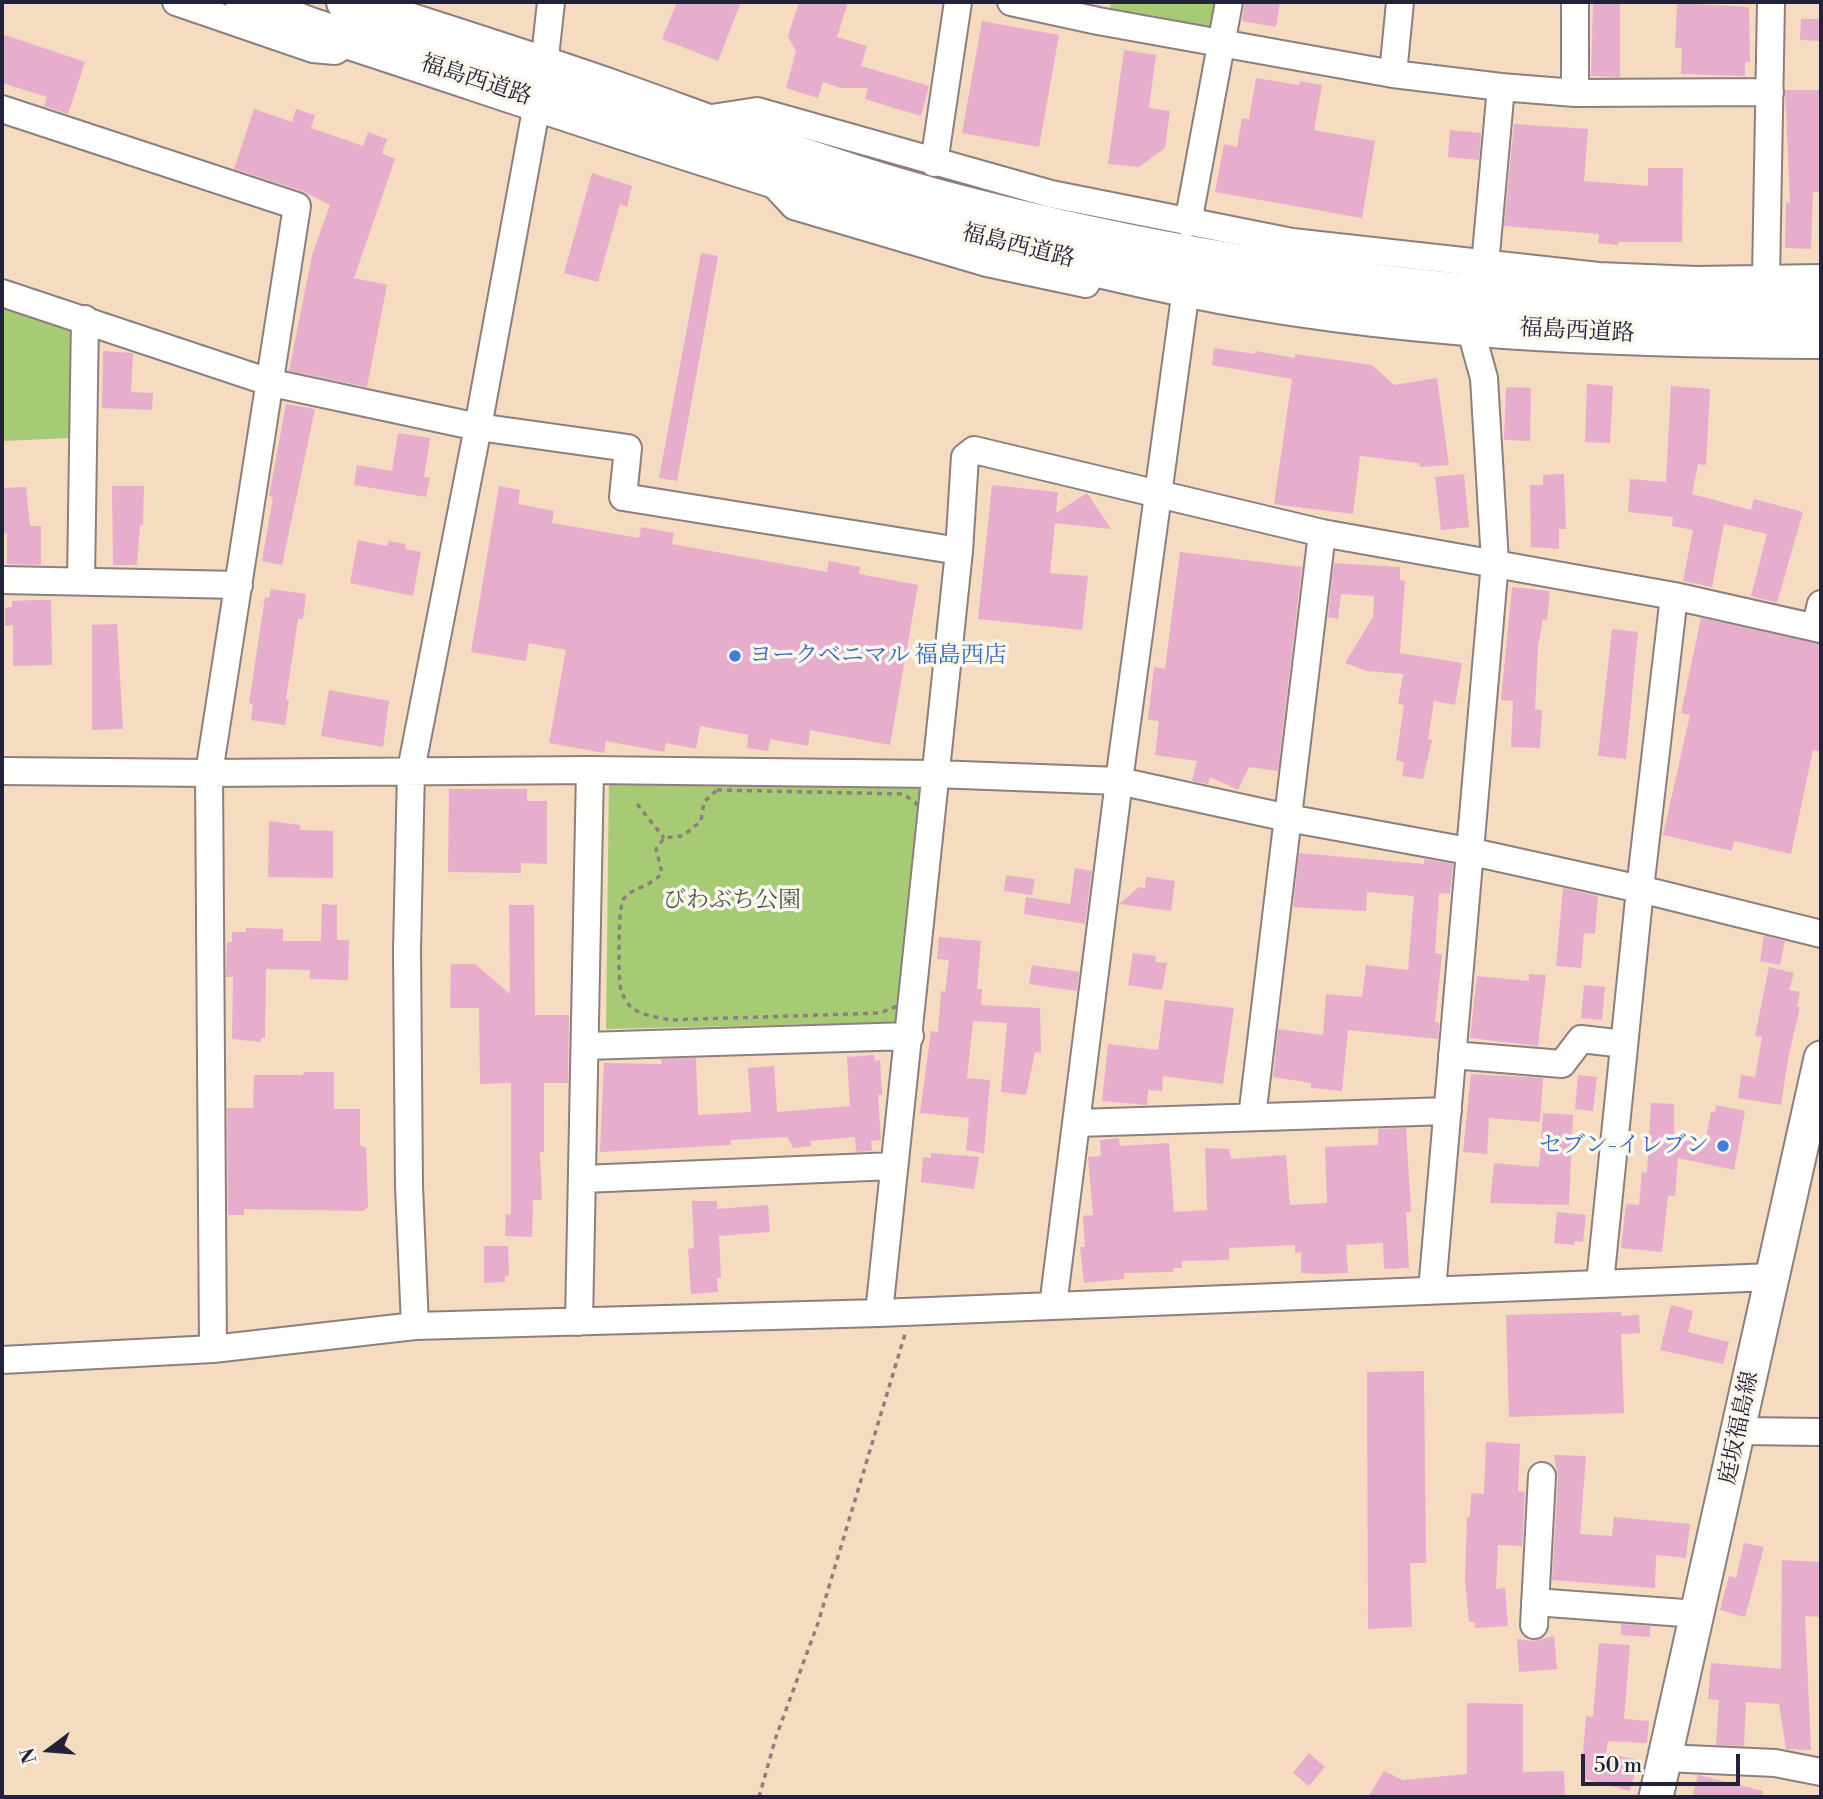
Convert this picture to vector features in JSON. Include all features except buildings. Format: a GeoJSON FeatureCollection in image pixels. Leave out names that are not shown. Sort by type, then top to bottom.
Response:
{"type":"FeatureCollection","features":[{"type":"Feature","properties":{"kind":"highway","name":"福島西道路"},"geometry":{"type":"LineString","coordinates":[[245,2],[352,40],[697,120],[936,198],[1047,226],[1217,260],[1400,286],[1535,299],[1821,339]]}},
{"type":"Feature","properties":{"kind":"highway","name":"福島西道路"},"geometry":{"type":"LineString","coordinates":[[346,2],[769,179],[972,236],[1187,288],[1358,314],[1525,331],[1708,322],[1821,305]]}},
{"type":"Feature","properties":{"kind":"main road","name":"庭坂福島線"},"geometry":{"type":"LineString","coordinates":[[1656,1797],[1821,1058]]}},
{"type":"Feature","properties":{"kind":"street"},"geometry":{"type":"LineString","coordinates":[[176,2],[313,49],[335,51],[352,40]]}},
{"type":"Feature","properties":{"kind":"street"},"geometry":{"type":"LineString","coordinates":[[415,1326],[409,1186],[408,950],[411,770],[478,428],[540,83],[551,2]]}},
{"type":"Feature","properties":{"kind":"street"},"geometry":{"type":"LineString","coordinates":[[934,163],[958,2]]}},
{"type":"Feature","properties":{"kind":"street"},"geometry":{"type":"LineString","coordinates":[[1011,2],[1099,12],[1223,41],[1393,74],[1501,87],[1575,93],[1770,92]]}},
{"type":"Feature","properties":{"kind":"street"},"geometry":{"type":"LineString","coordinates":[[1188,223],[1229,2]]}},
{"type":"Feature","properties":{"kind":"street"},"geometry":{"type":"LineString","coordinates":[[1393,74],[1400,2]]}},
{"type":"Feature","properties":{"kind":"street"},"geometry":{"type":"LineString","coordinates":[[1575,2],[1575,93]]}},
{"type":"Feature","properties":{"kind":"street"},"geometry":{"type":"LineString","coordinates":[[1766,278],[1771,2]]}},
{"type":"Feature","properties":{"kind":"street"},"geometry":{"type":"LineString","coordinates":[[1485,265],[1501,87]]}},
{"type":"Feature","properties":{"kind":"street"},"geometry":{"type":"LineString","coordinates":[[2,108],[297,206],[272,383],[209,773],[213,1349]]}},
{"type":"Feature","properties":{"kind":"street"},"geometry":{"type":"LineString","coordinates":[[697,120],[757,111],[1051,194],[1292,242],[1485,265],[1612,276],[1821,278]]}},
{"type":"Feature","properties":{"kind":"street"},"geometry":{"type":"LineString","coordinates":[[769,179],[794,206],[987,263],[1184,304],[1370,332],[1474,342],[1691,356],[1821,355]]}},
{"type":"Feature","properties":{"kind":"street"},"geometry":{"type":"LineString","coordinates":[[2,293],[272,383],[478,428],[628,448],[622,496],[959,551]]}},
{"type":"Feature","properties":{"kind":"street"},"geometry":{"type":"LineString","coordinates":[[1053,1306],[1078,1123],[1118,780],[1184,304]]}},
{"type":"Feature","properties":{"kind":"street"},"geometry":{"type":"LineString","coordinates":[[81,580],[85,319]]}},
{"type":"Feature","properties":{"kind":"street"},"geometry":{"type":"LineString","coordinates":[[1432,1290],[1495,562],[1485,378],[1474,342]]}},
{"type":"Feature","properties":{"kind":"street"},"geometry":{"type":"LineString","coordinates":[[879,1314],[959,551],[965,457],[974,450],[1322,533],[1819,620]]}},
{"type":"Feature","properties":{"kind":"street"},"geometry":{"type":"LineString","coordinates":[[1252,1117],[1322,533]]}},
{"type":"Feature","properties":{"kind":"street"},"geometry":{"type":"LineString","coordinates":[[2,579],[239,585]]}},
{"type":"Feature","properties":{"kind":"street"},"geometry":{"type":"LineString","coordinates":[[1600,1283],[1640,888],[1674,596]]}},
{"type":"Feature","properties":{"kind":"street"},"geometry":{"type":"LineString","coordinates":[[579,1322],[590,770]]}},
{"type":"Feature","properties":{"kind":"street"},"geometry":{"type":"LineString","coordinates":[[2,771],[209,773],[590,770],[935,774],[1118,780],[1288,818],[1468,851],[1640,888],[1821,934]]}},
{"type":"Feature","properties":{"kind":"street"},"geometry":{"type":"LineString","coordinates":[[586,1045],[910,1036]]}},
{"type":"Feature","properties":{"kind":"street"},"geometry":{"type":"LineString","coordinates":[[1452,1055],[1562,1064],[1581,1039],[1624,1044]]}},
{"type":"Feature","properties":{"kind":"street"},"geometry":{"type":"LineString","coordinates":[[1078,1123],[1448,1111]]}},
{"type":"Feature","properties":{"kind":"street"},"geometry":{"type":"LineString","coordinates":[[583,1179],[894,1166]]}},
{"type":"Feature","properties":{"kind":"street"},"geometry":{"type":"LineString","coordinates":[[2,1360],[213,1349],[415,1326],[879,1314],[1772,1277]]}},
{"type":"Feature","properties":{"kind":"street"},"geometry":{"type":"LineString","coordinates":[[1740,1430],[1821,1432]]}},
{"type":"Feature","properties":{"kind":"street"},"geometry":{"type":"LineString","coordinates":[[1542,1476],[1534,1613],[1697,1614]]}},
{"type":"Feature","properties":{"kind":"street"},"geometry":{"type":"LineString","coordinates":[[1665,1758],[1775,1763],[1821,1772]]}},
{"type":"Feature","properties":{"kind":"path"},"geometry":{"type":"LineString","coordinates":[[717,790],[903,794],[916,803],[921,821],[905,998],[897,1006],[880,1013],[669,1020],[638,1012],[627,1005],[621,991],[619,911],[624,898],[634,891],[654,884],[662,873],[656,849],[664,838],[683,836],[701,821],[704,802],[717,790]]}},
{"type":"Feature","properties":{"kind":"path"},"geometry":{"type":"LineString","coordinates":[[637,804],[664,838]]}},
{"type":"Feature","properties":{"kind":"path"},"geometry":{"type":"LineString","coordinates":[[759,1797],[776,1737],[818,1623],[891,1391],[911,1312]]}},
{"type":"Feature","properties":{"kind":"green space"},"geometry":{"type":"Polygon","coordinates":[[[1111,2],[1217,2],[1213,30],[1109,15],[1111,2]]]}},
{"type":"Feature","properties":{"kind":"green space"},"geometry":{"type":"Polygon","coordinates":[[[2,302],[75,326],[72,438],[2,441],[2,302]]]}},
{"type":"Feature","properties":{"kind":"green space","name":"びわぶち公園"},"geometry":{"type":"Polygon","coordinates":[[[609,776],[932,777],[910,1022],[606,1029],[609,776]]]}},
{"type":"Feature","properties":{"kind":"place","name":"ヨークベニマル 福島西店"},"geometry":{"type":"Point","coordinates":[735,656]}},
{"type":"Feature","properties":{"kind":"place","name":"セブン-イレブン"},"geometry":{"type":"Point","coordinates":[1723,1146]}}]}
